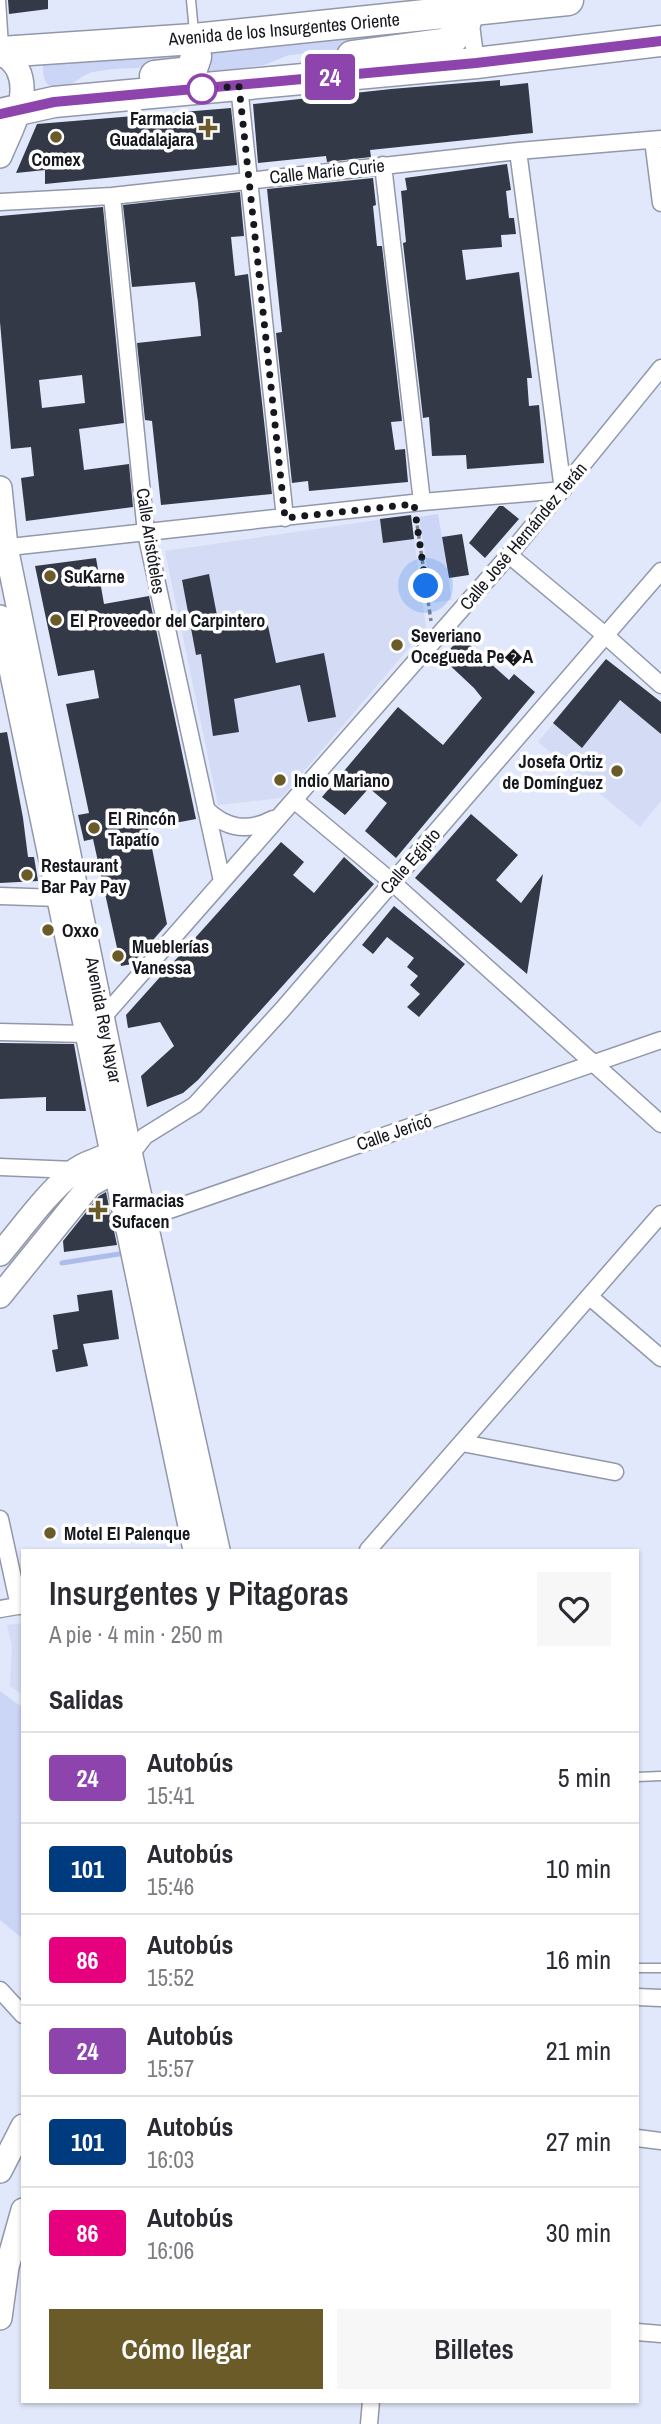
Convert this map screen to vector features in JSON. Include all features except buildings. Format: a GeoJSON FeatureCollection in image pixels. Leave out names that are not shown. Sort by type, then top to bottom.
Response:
{"type":"FeatureCollection","features":[{"type":"Feature","properties":{"kind":"highway","name":"Avenida de los Insurgentes Oriente"},"geometry":{"type":"LineString","coordinates":[[2,52],[194,39],[469,6],[568,0]]}},
{"type":"Feature","properties":{"kind":"highway"},"geometry":{"type":"LineString","coordinates":[[239,86],[256,73],[290,64],[447,43],[464,26],[469,6]]}},
{"type":"Feature","properties":{"kind":"highway"},"geometry":{"type":"LineString","coordinates":[[9,112],[82,94],[106,82],[191,72],[196,57],[194,39]]}},
{"type":"Feature","properties":{"kind":"highway"},"geometry":{"type":"LineString","coordinates":[[54,102],[476,63],[661,41]]}},
{"type":"Feature","properties":{"kind":"main road"},"geometry":{"type":"LineString","coordinates":[[0,156],[9,112],[22,94],[22,82],[17,68],[2,52]]}},
{"type":"Feature","properties":{"kind":"main road","name":"Avenida Rey Nayar"},"geometry":{"type":"LineString","coordinates":[[0,488],[3,547],[104,1016],[136,1222],[195,1549]]}},
{"type":"Feature","properties":{"kind":"main road","name":"Avenida Rey Nayar"},"geometry":{"type":"LineString","coordinates":[[0,617],[86,1034],[125,1152]]}},
{"type":"Feature","properties":{"kind":"main road"},"geometry":{"type":"LineString","coordinates":[[0,1254],[38,1209],[82,1177],[125,1152]]}},
{"type":"Feature","properties":{"kind":"main road"},"geometry":{"type":"LineString","coordinates":[[0,1296],[56,1226],[82,1177]]}},
{"type":"Feature","properties":{"kind":"main road"},"geometry":{"type":"LineString","coordinates":[[38,1209],[56,1226]]}},
{"type":"Feature","properties":{"kind":"main road","name":"Avenida Rey Nayar"},"geometry":{"type":"LineString","coordinates":[[136,1222],[218,1549]]}},
{"type":"Feature","properties":{"kind":"main road"},"geometry":{"type":"LineString","coordinates":[[2,2160],[21,2129]]}},
{"type":"Feature","properties":{"kind":"main road"},"geometry":{"type":"LineString","coordinates":[[0,2318],[21,2219]]}},
{"type":"Feature","properties":{"kind":"street"},"geometry":{"type":"LineString","coordinates":[[469,6],[476,63]]}},
{"type":"Feature","properties":{"kind":"street"},"geometry":{"type":"LineString","coordinates":[[239,86],[285,518]]}},
{"type":"Feature","properties":{"kind":"street","name":"Calle Marie Curie"},"geometry":{"type":"LineString","coordinates":[[0,202],[112,196],[518,150],[657,139],[661,203]]}},
{"type":"Feature","properties":{"kind":"street"},"geometry":{"type":"LineString","coordinates":[[3,547],[563,490],[518,150]]}},
{"type":"Feature","properties":{"kind":"street"},"geometry":{"type":"LineString","coordinates":[[383,165],[418,503]]}},
{"type":"Feature","properties":{"kind":"street","name":"Calle Aristóteles"},"geometry":{"type":"LineString","coordinates":[[112,196],[146,533],[222,881]]}},
{"type":"Feature","properties":{"kind":"street","name":"Calle José Hernández Terán"},"geometry":{"type":"LineString","coordinates":[[104,1016],[509,555],[661,368]]}},
{"type":"Feature","properties":{"kind":"street"},"geometry":{"type":"LineString","coordinates":[[509,555],[661,685]]}},
{"type":"Feature","properties":{"kind":"street","name":"Calle Egipto"},"geometry":{"type":"LineString","coordinates":[[125,1152],[195,1105],[282,1010],[661,571]]}},
{"type":"Feature","properties":{"kind":"street"},"geometry":{"type":"LineString","coordinates":[[294,800],[392,882],[661,1124]]}},
{"type":"Feature","properties":{"kind":"street"},"geometry":{"type":"LineString","coordinates":[[206,809],[215,818],[241,828],[254,827],[276,818]]}},
{"type":"Feature","properties":{"kind":"street"},"geometry":{"type":"LineString","coordinates":[[0,896],[59,898]]}},
{"type":"Feature","properties":{"kind":"street"},"geometry":{"type":"LineString","coordinates":[[0,1032],[86,1034]]}},
{"type":"Feature","properties":{"kind":"street","name":"Calle Jericó"},"geometry":{"type":"LineString","coordinates":[[136,1222],[661,1040]]}},
{"type":"Feature","properties":{"kind":"street"},"geometry":{"type":"LineString","coordinates":[[0,1167],[82,1177]]}},
{"type":"Feature","properties":{"kind":"street"},"geometry":{"type":"LineString","coordinates":[[369,1549],[661,1214]]}},
{"type":"Feature","properties":{"kind":"street"},"geometry":{"type":"LineString","coordinates":[[590,1297],[661,1358]]}},
{"type":"Feature","properties":{"kind":"street"},"geometry":{"type":"LineString","coordinates":[[462,1443],[615,1472]]}},
{"type":"Feature","properties":{"kind":"street"},"geometry":{"type":"LineString","coordinates":[[0,1519],[21,1605],[0,1609]]}},
{"type":"Feature","properties":{"kind":"street"},"geometry":{"type":"LineString","coordinates":[[0,1990],[21,2013]]}},
{"type":"Feature","properties":{"kind":"street"},"geometry":{"type":"LineString","coordinates":[[639,1997],[661,1998]]}},
{"type":"Feature","properties":{"kind":"street"},"geometry":{"type":"LineString","coordinates":[[639,2138],[661,2141]]}},
{"type":"Feature","properties":{"kind":"street"},"geometry":{"type":"LineString","coordinates":[[639,2332],[661,2334]]}},
{"type":"Feature","properties":{"kind":"street"},"geometry":{"type":"LineString","coordinates":[[369,2424],[371,2403]]}},
{"type":"Feature","properties":{"kind":"lane"},"geometry":{"type":"LineString","coordinates":[[1,0],[5,39],[2,52]]}},
{"type":"Feature","properties":{"kind":"lane"},"geometry":{"type":"LineString","coordinates":[[191,0],[194,39]]}},
{"type":"Feature","properties":{"kind":"lane"},"geometry":{"type":"LineString","coordinates":[[639,1776],[661,1776]]}},
{"type":"Feature","properties":{"kind":"lane"},"geometry":{"type":"LineString","coordinates":[[639,1968],[661,1968]]}},
{"type":"Feature","properties":{"kind":"path"},"geometry":{"type":"LineString","coordinates":[[418,503],[434,640]]}},
{"type":"Feature","properties":{"kind":"shaded area"},"geometry":{"type":"Polygon","coordinates":[[[441,26],[444,30],[398,45],[289,55],[264,65],[209,72],[204,67],[208,49],[441,26]]]}},
{"type":"Feature","properties":{"kind":"shaded area"},"geometry":{"type":"Polygon","coordinates":[[[183,55],[180,67],[102,70],[59,88],[50,86],[44,75],[45,62],[183,55]]]}},
{"type":"Feature","properties":{"kind":"shaded area"},"geometry":{"type":"Polygon","coordinates":[[[438,514],[452,600],[433,603],[419,517],[438,514]]]}},
{"type":"Feature","properties":{"kind":"shaded area"},"geometry":{"type":"Polygon","coordinates":[[[411,515],[426,628],[281,798],[218,805],[165,551],[411,515]]]}},
{"type":"Feature","properties":{"kind":"shaded area","name":"Josefa Ortiz de Domínguez"},"geometry":{"type":"Polygon","coordinates":[[[592,677],[661,734],[661,801],[640,827],[538,742],[592,677]]]}},
{"type":"Feature","properties":{"kind":"shaded area"},"geometry":{"type":"Polygon","coordinates":[[[21,1623],[21,1694],[10,1686],[12,1646],[7,1625],[21,1623]]]}},
{"type":"Feature","properties":{"kind":"shaded area"},"geometry":{"type":"Polygon","coordinates":[[[0,1691],[21,1707],[21,1937],[0,1920],[0,1691]]]}},
{"type":"Feature","properties":{"kind":"waterway"},"geometry":{"type":"LineString","coordinates":[[62,1263],[119,1254]]}},
{"type":"Feature","properties":{"kind":"bus line","name":"24"},"geometry":{"type":"LineString","coordinates":[[0,114],[54,102],[476,63],[661,41]]}},
{"type":"Feature","properties":{"kind":"place","name":"Farmacia Guadalajara"},"geometry":{"type":"Point","coordinates":[208,128]}},
{"type":"Feature","properties":{"kind":"place","name":"Comex"},"geometry":{"type":"Point","coordinates":[56,137]}},
{"type":"Feature","properties":{"kind":"place","name":"SuKarne"},"geometry":{"type":"Point","coordinates":[50,576]}},
{"type":"Feature","properties":{"kind":"place","name":"El Proveedor del Carpintero"},"geometry":{"type":"Point","coordinates":[56,620]}},
{"type":"Feature","properties":{"kind":"place","name":"Severiano Ocegueda Pe�A"},"geometry":{"type":"Point","coordinates":[397,645]}},
{"type":"Feature","properties":{"kind":"place","name":"Josefa Ortiz de Domínguez"},"geometry":{"type":"Point","coordinates":[617,771]}},
{"type":"Feature","properties":{"kind":"place","name":"Indio Mariano"},"geometry":{"type":"Point","coordinates":[280,780]}},
{"type":"Feature","properties":{"kind":"place","name":"El Rincón Tapatío"},"geometry":{"type":"Point","coordinates":[94,828]}},
{"type":"Feature","properties":{"kind":"place","name":"Restaurant Bar Pay Pay"},"geometry":{"type":"Point","coordinates":[27,875]}},
{"type":"Feature","properties":{"kind":"place","name":"Oxxo"},"geometry":{"type":"Point","coordinates":[48,930]}},
{"type":"Feature","properties":{"kind":"place","name":"Mueblerías Vanessa"},"geometry":{"type":"Point","coordinates":[118,956]}},
{"type":"Feature","properties":{"kind":"place","name":"Farmacias Sufacen"},"geometry":{"type":"Point","coordinates":[98,1210]}},
{"type":"Feature","properties":{"kind":"place","name":"Motel El Palenque"},"geometry":{"type":"Point","coordinates":[50,1533]}},
{"type":"Feature","properties":{"kind":"route"},"geometry":{"type":"LineString","coordinates":[[202,89],[239,86],[285,518],[414,504],[426,586]]}}]}
